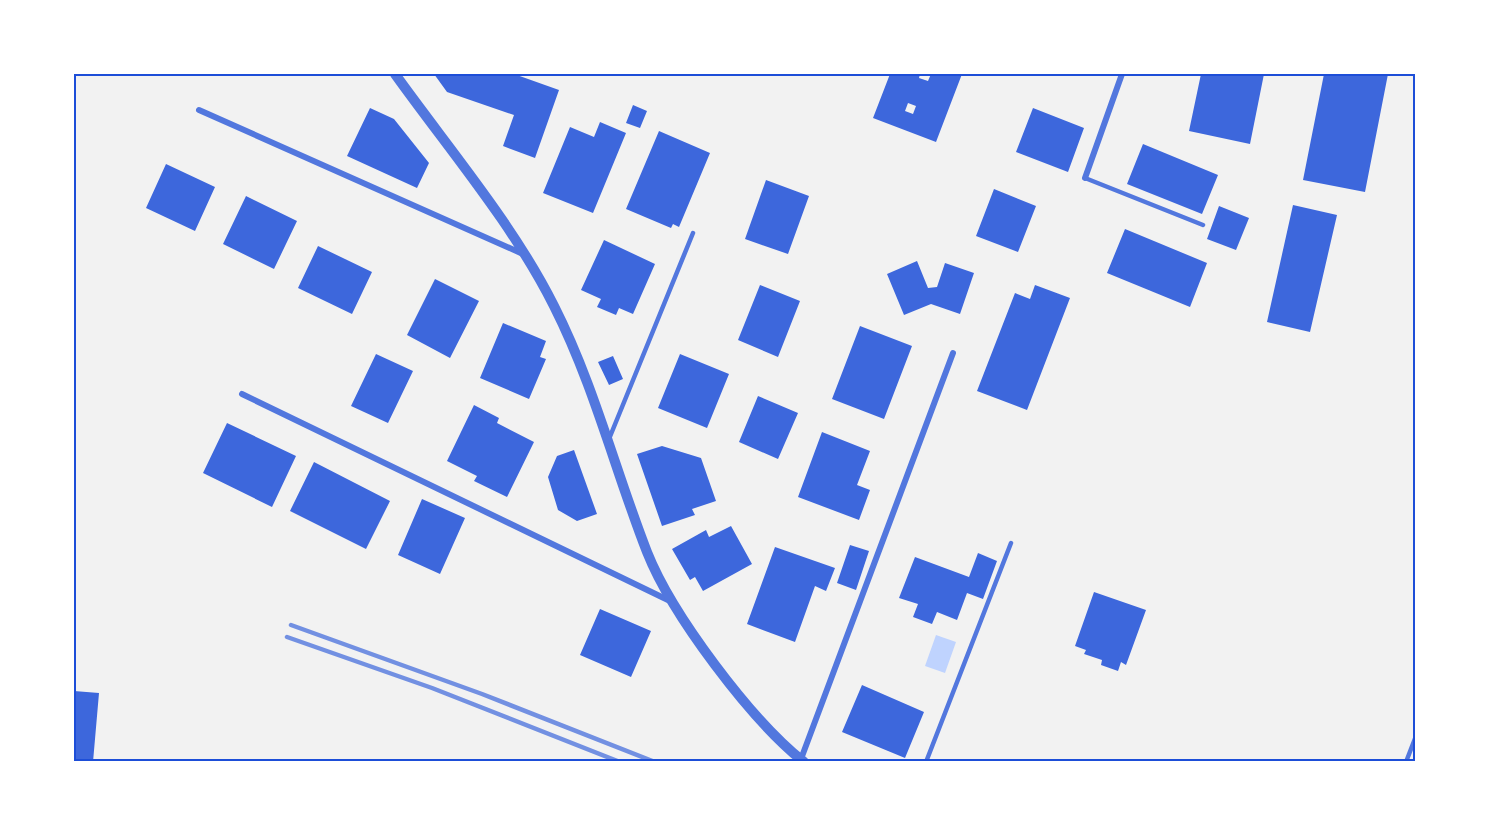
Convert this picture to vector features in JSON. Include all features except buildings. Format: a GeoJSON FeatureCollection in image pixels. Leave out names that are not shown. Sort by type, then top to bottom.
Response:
{"type":"FeatureCollection","features":[{"type":"Feature","properties":{"kind":"street"},"geometry":{"type":"LineString","coordinates":[[395,74],[526,256],[573,345],[609,439],[647,551],[673,602],[745,701],[803,760],[953,353]]}},
{"type":"Feature","properties":{"kind":"street"},"geometry":{"type":"LineString","coordinates":[[1085,178],[1122,74]]}},
{"type":"Feature","properties":{"kind":"street"},"geometry":{"type":"LineString","coordinates":[[200,111],[526,256]]}},
{"type":"Feature","properties":{"kind":"street"},"geometry":{"type":"LineString","coordinates":[[242,394],[673,602]]}},
{"type":"Feature","properties":{"kind":"lane"},"geometry":{"type":"LineString","coordinates":[[1085,178],[1203,225]]}},
{"type":"Feature","properties":{"kind":"lane"},"geometry":{"type":"LineString","coordinates":[[609,439],[693,233]]}},
{"type":"Feature","properties":{"kind":"lane"},"geometry":{"type":"LineString","coordinates":[[926,762],[1011,543]]}},
{"type":"Feature","properties":{"kind":"lane"},"geometry":{"type":"LineString","coordinates":[[1406,762],[1416,736]]}},
{"type":"Feature","properties":{"kind":"water"},"geometry":{"type":"Polygon","coordinates":[[[936,635],[956,642],[945,673],[925,666],[936,635]]]}},
{"type":"Feature","properties":{"kind":"railway"},"geometry":{"type":"LineString","coordinates":[[291,625],[482,694],[655,762]]}},
{"type":"Feature","properties":{"kind":"railway"},"geometry":{"type":"LineString","coordinates":[[287,637],[432,688],[620,762]]}}]}
